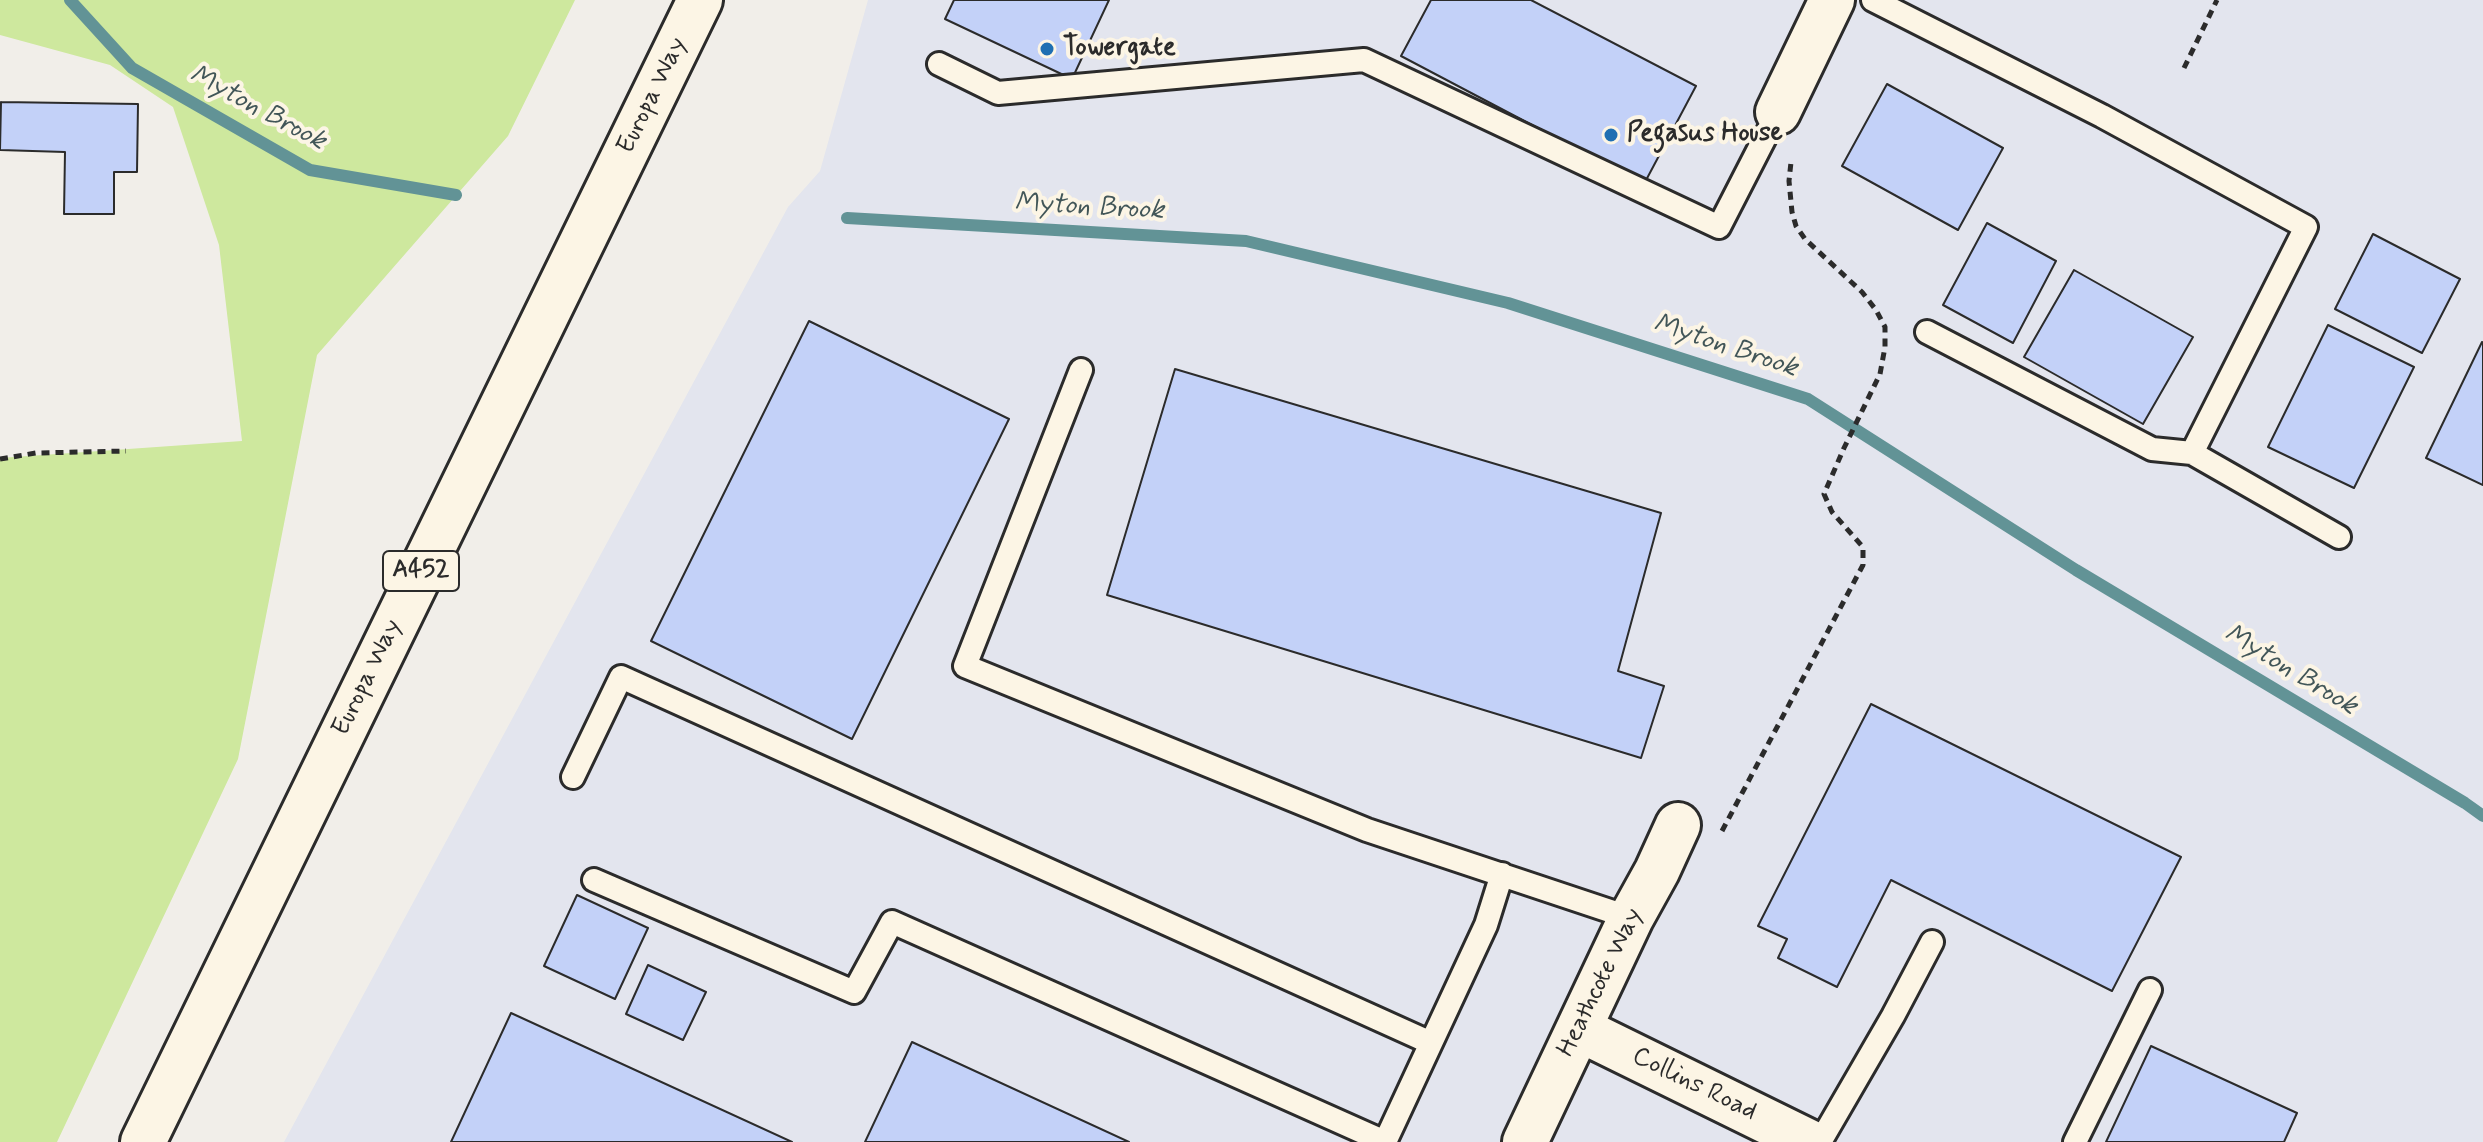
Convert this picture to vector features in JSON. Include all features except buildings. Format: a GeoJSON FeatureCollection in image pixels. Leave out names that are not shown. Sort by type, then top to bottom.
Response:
{"type":"FeatureCollection","features":[{"type":"Feature","properties":{"kind":"main road","name":"Europa Way"},"geometry":{"type":"LineString","coordinates":[[143,1142],[700,0]]}},
{"type":"Feature","properties":{"kind":"main road"},"geometry":{"type":"LineString","coordinates":[[1778,112],[1832,0]]}},
{"type":"Feature","properties":{"kind":"main road","name":"Heathcote Way"},"geometry":{"type":"LineString","coordinates":[[1525,1142],[1631,918],[1657,871],[1697,833]]}},
{"type":"Feature","properties":{"kind":"main road","name":"Collins Road"},"geometry":{"type":"LineString","coordinates":[[1579,1029],[1809,1142]]}},
{"type":"Feature","properties":{"kind":"lane"},"geometry":{"type":"LineString","coordinates":[[1873,0],[2102,116],[2306,227],[2192,453]]}},
{"type":"Feature","properties":{"kind":"lane"},"geometry":{"type":"LineString","coordinates":[[939,64],[998,93],[1364,60],[1719,227],[1778,112]]}},
{"type":"Feature","properties":{"kind":"lane"},"geometry":{"type":"LineString","coordinates":[[1927,332],[2152,449],[2192,453],[2339,537]]}},
{"type":"Feature","properties":{"kind":"lane"},"geometry":{"type":"LineString","coordinates":[[1081,370],[965,666],[1367,830],[1631,918]]}},
{"type":"Feature","properties":{"kind":"lane"},"geometry":{"type":"LineString","coordinates":[[573,777],[621,677],[1431,1043]]}},
{"type":"Feature","properties":{"kind":"lane"},"geometry":{"type":"LineString","coordinates":[[594,880],[854,992],[892,922],[1385,1142],[1486,925],[1502,874]]}},
{"type":"Feature","properties":{"kind":"lane"},"geometry":{"type":"LineString","coordinates":[[1820,1142],[1932,942]]}},
{"type":"Feature","properties":{"kind":"lane"},"geometry":{"type":"LineString","coordinates":[[2075,1142],[2150,990]]}},
{"type":"Feature","properties":{"kind":"path"},"geometry":{"type":"LineString","coordinates":[[2184,68],[2217,0]]}},
{"type":"Feature","properties":{"kind":"path"},"geometry":{"type":"LineString","coordinates":[[1697,833],[1863,565],[1863,547],[1832,512],[1824,494],[1880,374],[1885,327],[1876,310],[1845,275],[1805,239],[1796,226],[1789,181],[1793,149],[1778,112]]}},
{"type":"Feature","properties":{"kind":"path"},"geometry":{"type":"LineString","coordinates":[[0,459],[36,453],[126,451]]}},
{"type":"Feature","properties":{"kind":"shaded area"},"geometry":{"type":"Polygon","coordinates":[[[868,0],[2483,0],[2483,1142],[284,1142],[788,207],[820,171],[868,0]]]}},
{"type":"Feature","properties":{"kind":"green space"},"geometry":{"type":"Polygon","coordinates":[[[0,0],[575,0],[508,136],[317,355],[238,759],[57,1142],[0,1142],[0,458],[242,441],[219,245],[173,107],[110,65],[0,35],[0,0]]]}},
{"type":"Feature","properties":{"kind":"waterway","name":"Myton Brook"},"geometry":{"type":"LineString","coordinates":[[70,0],[132,68],[310,170],[456,195]]}},
{"type":"Feature","properties":{"kind":"waterway","name":"Myton Brook"},"geometry":{"type":"LineString","coordinates":[[847,218],[1246,241],[1508,303],[1808,399],[2076,570],[2483,816]]}},
{"type":"Feature","properties":{"kind":"place","name":"Towergate"},"geometry":{"type":"Point","coordinates":[1047,49]}},
{"type":"Feature","properties":{"kind":"place","name":"Pegasus House"},"geometry":{"type":"Point","coordinates":[1611,135]}}]}
